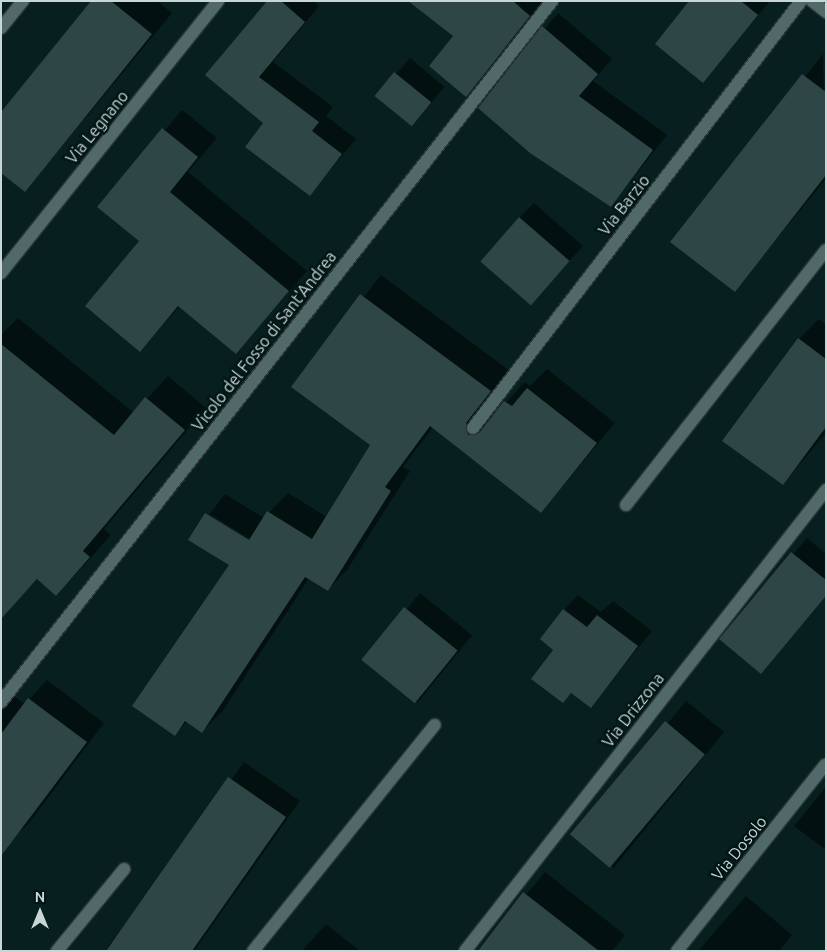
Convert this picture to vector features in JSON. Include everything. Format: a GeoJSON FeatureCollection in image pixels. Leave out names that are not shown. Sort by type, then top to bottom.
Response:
{"type":"FeatureCollection","features":[{"type":"Feature","properties":{"kind":"street"},"geometry":{"type":"LineString","coordinates":[[1,28],[23,1]]}},
{"type":"Feature","properties":{"kind":"street","name":"Via Legnano"},"geometry":{"type":"LineString","coordinates":[[1,274],[218,1]]}},
{"type":"Feature","properties":{"kind":"street","name":"Vicolo del Fosso di Sant'Andrea"},"geometry":{"type":"LineString","coordinates":[[1,702],[552,1]]}},
{"type":"Feature","properties":{"kind":"street","name":"Via Barzio"},"geometry":{"type":"LineString","coordinates":[[473,428],[801,1]]}},
{"type":"Feature","properties":{"kind":"street"},"geometry":{"type":"LineString","coordinates":[[812,1],[826,12]]}},
{"type":"Feature","properties":{"kind":"street"},"geometry":{"type":"LineString","coordinates":[[626,505],[826,250]]}},
{"type":"Feature","properties":{"kind":"street","name":"Via Drizzona"},"geometry":{"type":"LineString","coordinates":[[466,951],[826,490]]}},
{"type":"Feature","properties":{"kind":"street"},"geometry":{"type":"LineString","coordinates":[[253,951],[435,725]]}},
{"type":"Feature","properties":{"kind":"street","name":"Via Dosolo"},"geometry":{"type":"LineString","coordinates":[[677,951],[825,765]]}},
{"type":"Feature","properties":{"kind":"street"},"geometry":{"type":"LineString","coordinates":[[57,951],[124,869]]}},
{"type":"Feature","properties":{"kind":"building"},"geometry":{"type":"Polygon","coordinates":[[[91,1],[111,1],[152,34],[25,192],[1,173],[1,112],[91,1]]]}},
{"type":"Feature","properties":{"kind":"building"},"geometry":{"type":"Polygon","coordinates":[[[267,1],[281,1],[305,22],[259,77],[319,122],[312,131],[342,154],[310,196],[245,147],[263,123],[205,75],[267,1]]]}},
{"type":"Feature","properties":{"kind":"building"},"geometry":{"type":"Polygon","coordinates":[[[408,1],[513,1],[530,16],[466,97],[429,66],[453,36],[408,1]]]}},
{"type":"Feature","properties":{"kind":"building"},"geometry":{"type":"Polygon","coordinates":[[[689,1],[741,1],[758,15],[703,83],[655,44],[689,1]]]}},
{"type":"Feature","properties":{"kind":"building"},"geometry":{"type":"Polygon","coordinates":[[[542,26],[598,74],[579,96],[653,150],[611,207],[530,153],[478,108],[542,26]]]}},
{"type":"Feature","properties":{"kind":"building"},"geometry":{"type":"Polygon","coordinates":[[[394,72],[431,102],[412,126],[374,96],[394,72]]]}},
{"type":"Feature","properties":{"kind":"building"},"geometry":{"type":"Polygon","coordinates":[[[802,74],[826,92],[826,175],[735,292],[670,242],[802,74]]]}},
{"type":"Feature","properties":{"kind":"building"},"geometry":{"type":"Polygon","coordinates":[[[162,128],[198,157],[170,192],[289,291],[236,354],[178,306],[140,352],[85,306],[139,241],[97,207],[162,128]]]}},
{"type":"Feature","properties":{"kind":"building"},"geometry":{"type":"Polygon","coordinates":[[[519,217],[570,261],[531,305],[480,262],[519,217]]]}},
{"type":"Feature","properties":{"kind":"building"},"geometry":{"type":"Polygon","coordinates":[[[360,294],[491,391],[466,423],[468,435],[479,433],[504,401],[512,406],[527,388],[597,443],[541,513],[430,426],[385,487],[391,491],[328,591],[305,577],[202,733],[185,721],[175,736],[132,706],[229,565],[188,540],[205,513],[249,540],[267,511],[312,539],[370,445],[291,387],[360,294]]]}},
{"type":"Feature","properties":{"kind":"building"},"geometry":{"type":"Polygon","coordinates":[[[798,338],[826,359],[826,427],[783,485],[722,441],[798,338]]]}},
{"type":"Feature","properties":{"kind":"building"},"geometry":{"type":"Polygon","coordinates":[[[1,344],[114,435],[145,397],[185,430],[83,551],[90,557],[56,596],[37,579],[1,619],[1,344]]]}},
{"type":"Feature","properties":{"kind":"building"},"geometry":{"type":"Polygon","coordinates":[[[791,552],[826,580],[826,596],[761,674],[719,639],[791,552]]]}},
{"type":"Feature","properties":{"kind":"building"},"geometry":{"type":"Polygon","coordinates":[[[404,607],[458,650],[415,703],[361,660],[404,607]]]}},
{"type":"Feature","properties":{"kind":"building"},"geometry":{"type":"Polygon","coordinates":[[[563,609],[587,627],[597,615],[638,646],[591,708],[571,693],[563,703],[531,679],[553,650],[540,639],[563,609]]]}},
{"type":"Feature","properties":{"kind":"building"},"geometry":{"type":"Polygon","coordinates":[[[28,698],[87,742],[1,856],[1,734],[28,698]]]}},
{"type":"Feature","properties":{"kind":"building"},"geometry":{"type":"Polygon","coordinates":[[[665,721],[705,754],[610,868],[570,834],[665,721]]]}},
{"type":"Feature","properties":{"kind":"building"},"geometry":{"type":"Polygon","coordinates":[[[228,777],[286,817],[192,951],[106,951],[228,777]]]}},
{"type":"Feature","properties":{"kind":"building"},"geometry":{"type":"Polygon","coordinates":[[[523,892],[599,951],[478,951],[523,892]]]}}]}
